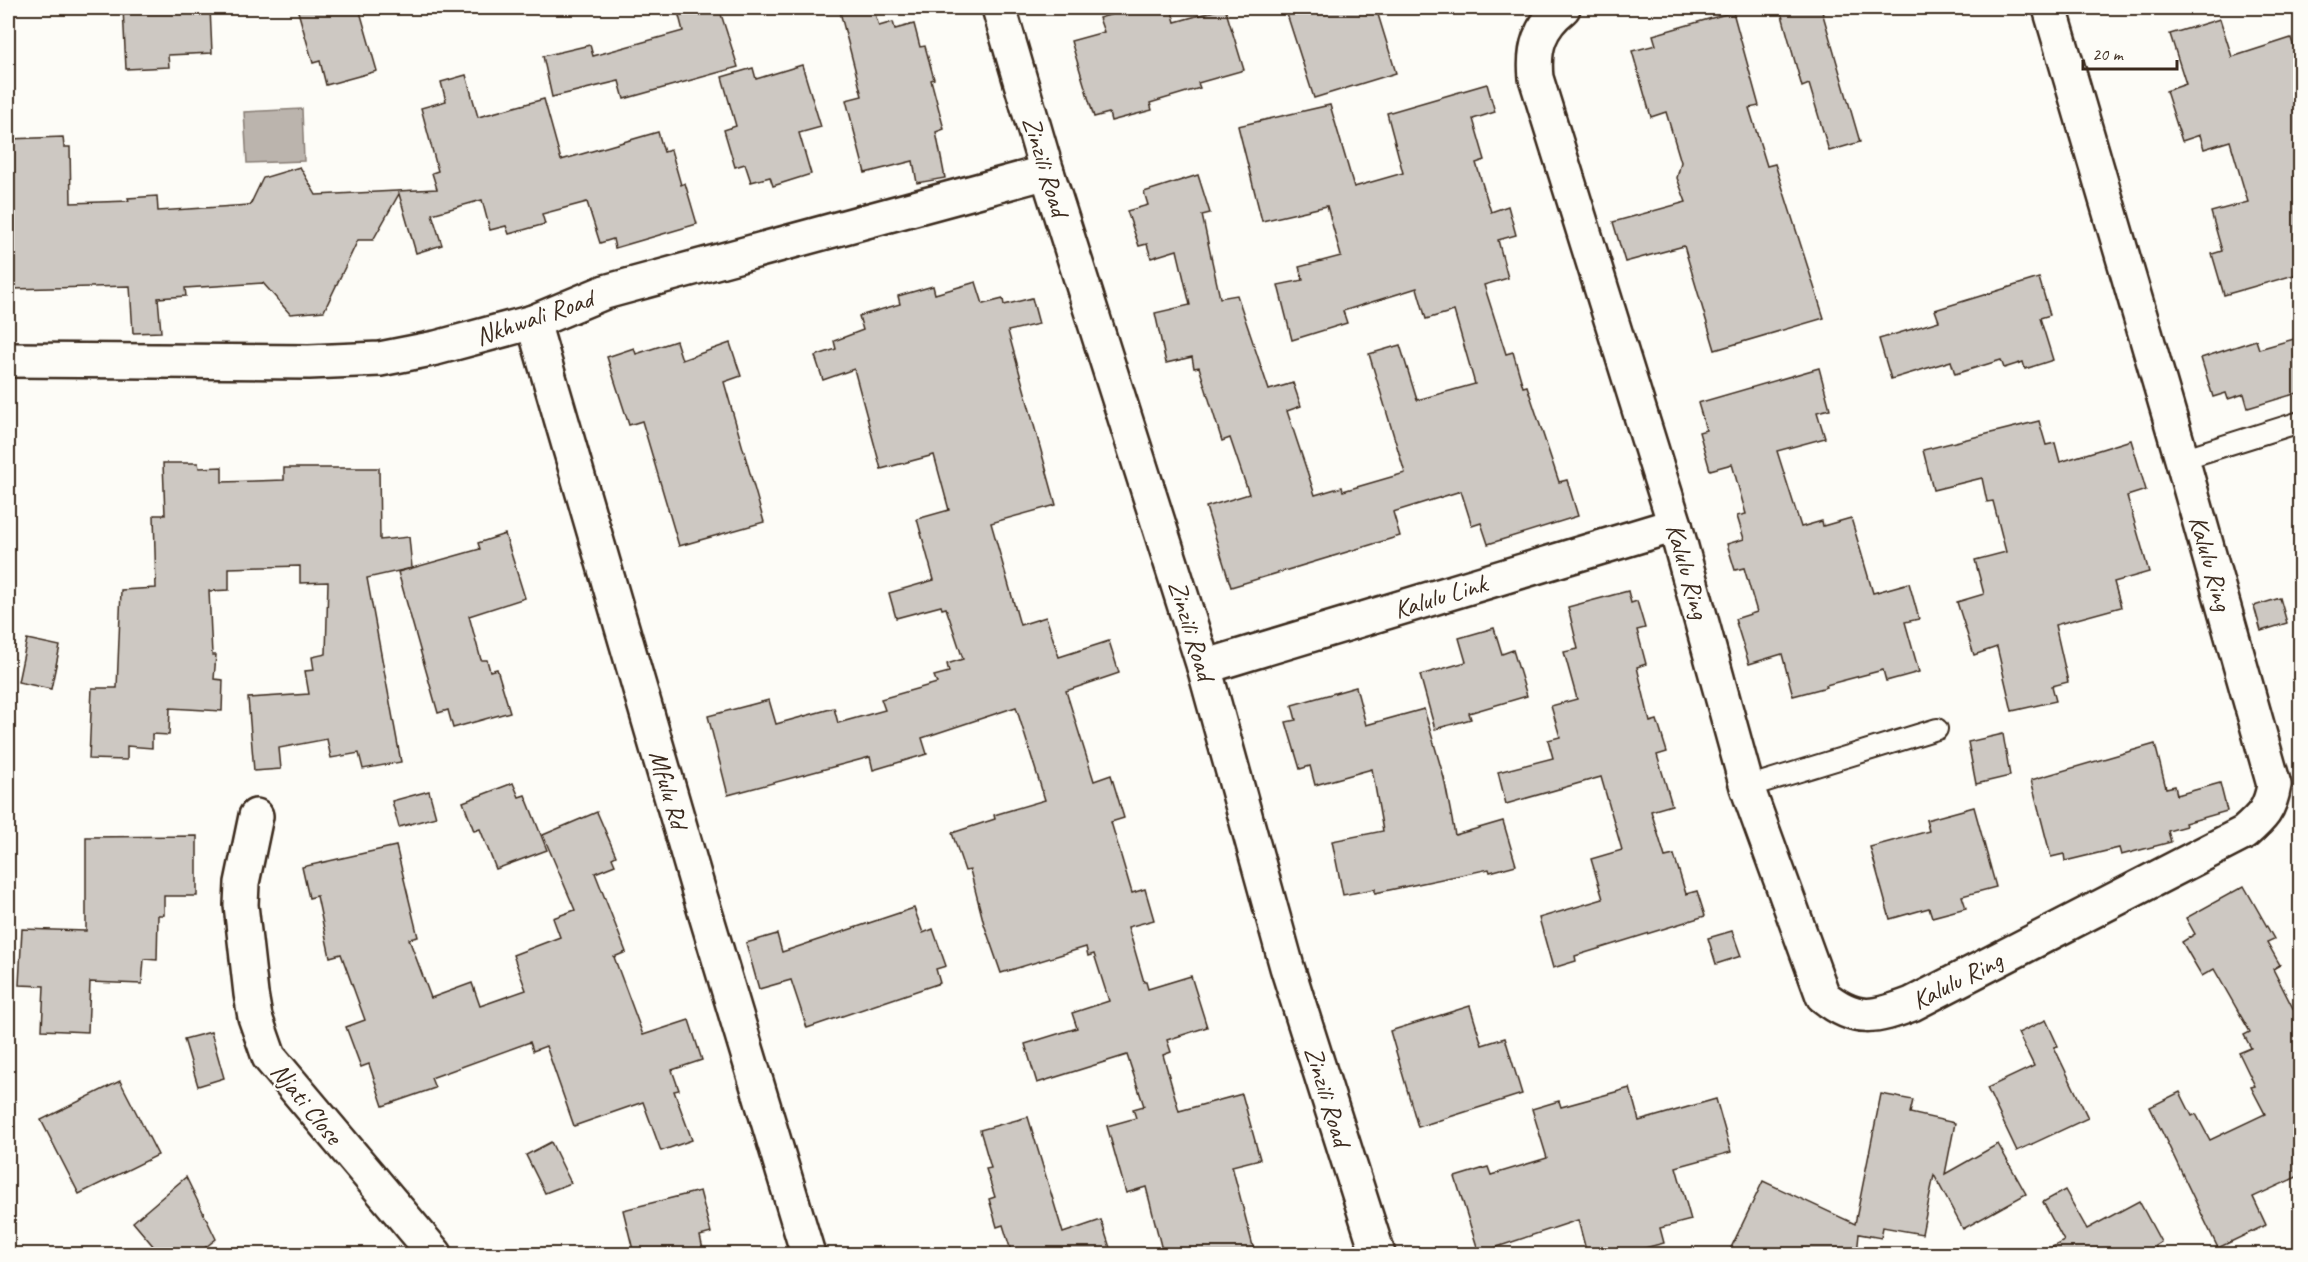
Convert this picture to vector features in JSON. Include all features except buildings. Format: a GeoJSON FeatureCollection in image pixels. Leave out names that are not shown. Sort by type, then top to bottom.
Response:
{"type":"FeatureCollection","features":[{"type":"Feature","properties":{"kind":"street","name":"Zinzili Road"},"geometry":{"type":"LineString","coordinates":[[999,8],[1047,172],[1204,667],[1287,967],[1378,1254]]}},
{"type":"Feature","properties":{"kind":"street","name":"Kalulu Ring"},"geometry":{"type":"LineString","coordinates":[[1563,8],[1548,22],[1538,40],[1534,57],[1536,78],[1675,525],[1747,787],[1824,996],[1840,1009],[1862,1016],[1883,1014],[1912,1004],[2244,832],[2263,817],[2272,802],[2274,785],[2182,459],[2050,8]]}},
{"type":"Feature","properties":{"kind":"street","name":"Nkhwali Road"},"geometry":{"type":"LineString","coordinates":[[8,360],[309,362],[380,359],[436,348],[533,322],[606,292],[1047,172]]}},
{"type":"Feature","properties":{"kind":"street","name":"Mfulu Rd"},"geometry":{"type":"LineString","coordinates":[[533,322],[699,892],[808,1254]]}},
{"type":"Feature","properties":{"kind":"street","name":"Kalulu Link"},"geometry":{"type":"LineString","coordinates":[[1204,667],[1675,525]]}},
{"type":"Feature","properties":{"kind":"street","name":"Njati Close"},"geometry":{"type":"LineString","coordinates":[[256,816],[242,883],[241,905],[255,1017],[269,1057],[435,1254]]}},
{"type":"Feature","properties":{"kind":"lane"},"geometry":{"type":"LineString","coordinates":[[2182,459],[2301,422]]}},
{"type":"Feature","properties":{"kind":"lane"},"geometry":{"type":"LineString","coordinates":[[1747,787],[1937,729]]}},
{"type":"Feature","properties":{"kind":"shaded area"},"geometry":{"type":"Polygon","coordinates":[[[302,109],[304,161],[247,163],[244,112],[302,109]]]}}]}
